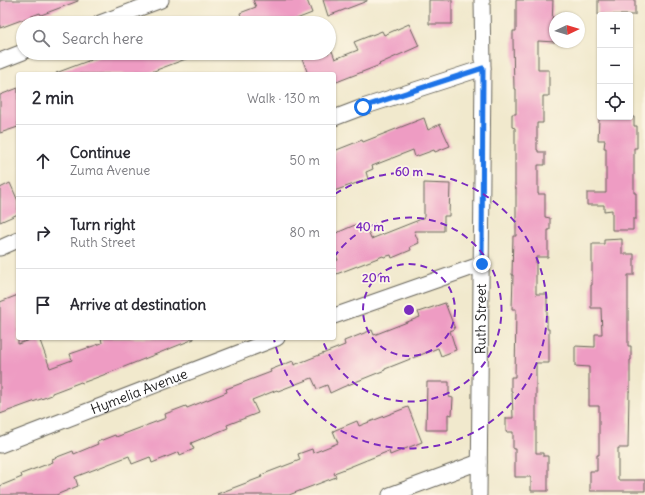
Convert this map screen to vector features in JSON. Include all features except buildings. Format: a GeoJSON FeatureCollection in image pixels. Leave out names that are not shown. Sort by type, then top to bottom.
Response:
{"type":"FeatureCollection","features":[{"type":"Feature","properties":{"kind":"street"},"geometry":{"type":"LineString","coordinates":[[119,16],[161,0]]}},
{"type":"Feature","properties":{"kind":"street","name":"Ruth Street"},"geometry":{"type":"LineString","coordinates":[[479,495],[482,264],[482,0]]}},
{"type":"Feature","properties":{"kind":"street"},"geometry":{"type":"LineString","coordinates":[[0,61],[16,55]]}},
{"type":"Feature","properties":{"kind":"street"},"geometry":{"type":"LineString","coordinates":[[336,117],[483,68]]}},
{"type":"Feature","properties":{"kind":"street"},"geometry":{"type":"LineString","coordinates":[[0,248],[16,241]]}},
{"type":"Feature","properties":{"kind":"street"},"geometry":{"type":"LineString","coordinates":[[336,315],[482,264]]}},
{"type":"Feature","properties":{"kind":"street","name":"Hymelia Avenue"},"geometry":{"type":"LineString","coordinates":[[0,445],[272,340]]}},
{"type":"Feature","properties":{"kind":"street"},"geometry":{"type":"LineString","coordinates":[[390,495],[479,462]]}},
{"type":"Feature","properties":{"kind":"route"},"geometry":{"type":"LineString","coordinates":[[363,107],[483,68],[482,264]]}}]}
